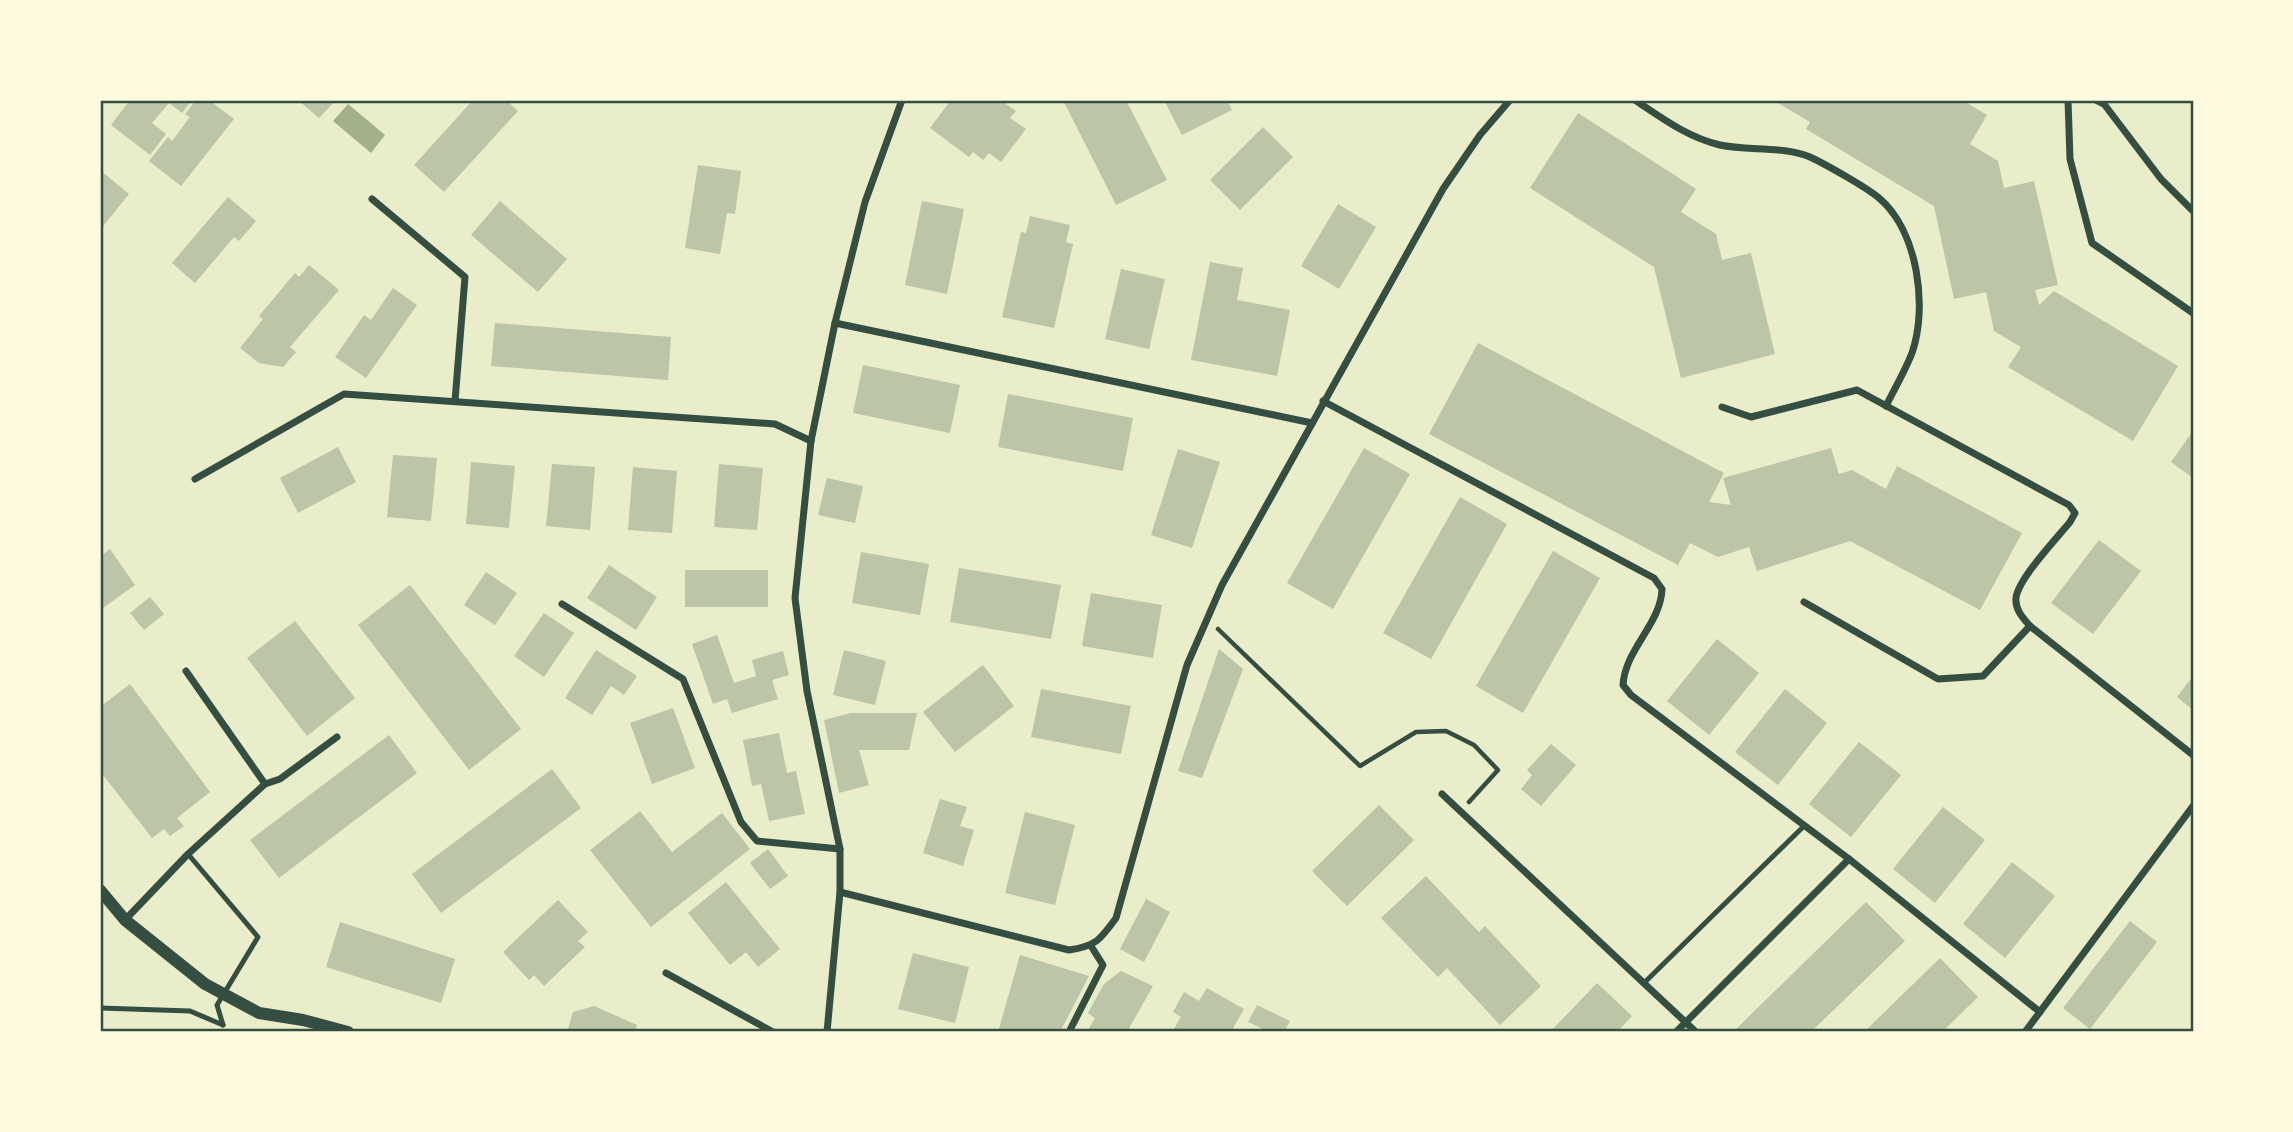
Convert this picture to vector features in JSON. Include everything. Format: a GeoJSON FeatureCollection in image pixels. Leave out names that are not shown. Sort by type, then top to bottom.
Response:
{"type":"FeatureCollection","features":[{"type":"Feature","properties":{"kind":"street"},"geometry":{"type":"LineString","coordinates":[[827,1032],[840,892],[840,849],[807,691],[795,598],[811,442],[835,323],[865,202],[902,100]]}},
{"type":"Feature","properties":{"kind":"street"},"geometry":{"type":"LineString","coordinates":[[840,892],[1069,950],[1091,946],[1100,939],[1115,918],[1187,665],[1222,585],[1443,189],[1480,135],[1510,100]]}},
{"type":"Feature","properties":{"kind":"street"},"geometry":{"type":"LineString","coordinates":[[1635,100],[1686,134],[1720,145],[1808,156],[1879,198],[1896,218],[1908,242],[1919,289],[1919,317],[1912,352],[1886,406]]}},
{"type":"Feature","properties":{"kind":"street"},"geometry":{"type":"LineString","coordinates":[[2067,100],[2070,159],[2092,243],[2193,313]]}},
{"type":"Feature","properties":{"kind":"street"},"geometry":{"type":"LineString","coordinates":[[2096,100],[2104,103],[2161,179],[2193,211]]}},
{"type":"Feature","properties":{"kind":"street"},"geometry":{"type":"LineString","coordinates":[[372,199],[465,277],[456,401]]}},
{"type":"Feature","properties":{"kind":"street"},"geometry":{"type":"LineString","coordinates":[[835,323],[1312,423]]}},
{"type":"Feature","properties":{"kind":"street"},"geometry":{"type":"LineString","coordinates":[[1722,407],[1751,418],[1857,390],[2069,505],[2076,513],[2021,584],[2016,599],[2020,615],[2030,626],[2193,755]]}},
{"type":"Feature","properties":{"kind":"street"},"geometry":{"type":"LineString","coordinates":[[195,479],[344,394],[775,424],[811,442]]}},
{"type":"Feature","properties":{"kind":"street"},"geometry":{"type":"LineString","coordinates":[[1323,401],[1654,578],[1662,589],[1662,603],[1624,670],[1623,685],[1631,695],[1849,859],[2040,1012]]}},
{"type":"Feature","properties":{"kind":"street"},"geometry":{"type":"LineString","coordinates":[[1804,602],[1938,679],[1983,676],[2030,626]]}},
{"type":"Feature","properties":{"kind":"street"},"geometry":{"type":"LineString","coordinates":[[562,604],[683,679],[741,822],[757,841],[840,849]]}},
{"type":"Feature","properties":{"kind":"street"},"geometry":{"type":"LineString","coordinates":[[186,671],[265,784]]}},
{"type":"Feature","properties":{"kind":"street"},"geometry":{"type":"LineString","coordinates":[[125,919],[188,854],[265,784],[280,779],[337,737]]}},
{"type":"Feature","properties":{"kind":"street"},"geometry":{"type":"LineString","coordinates":[[1442,794],[1696,1032]]}},
{"type":"Feature","properties":{"kind":"street"},"geometry":{"type":"LineString","coordinates":[[2025,1032],[2193,806]]}},
{"type":"Feature","properties":{"kind":"street"},"geometry":{"type":"LineString","coordinates":[[1676,1032],[1849,859]]}},
{"type":"Feature","properties":{"kind":"street"},"geometry":{"type":"LineString","coordinates":[[100,890],[125,919],[205,984],[259,1013],[303,1020],[348,1032]]}},
{"type":"Feature","properties":{"kind":"street"},"geometry":{"type":"LineString","coordinates":[[1069,1032],[1103,965],[1091,946]]}},
{"type":"Feature","properties":{"kind":"street"},"geometry":{"type":"LineString","coordinates":[[666,973],[773,1032]]}},
{"type":"Feature","properties":{"kind":"lane"},"geometry":{"type":"LineString","coordinates":[[1644,983],[1804,825]]}},
{"type":"Feature","properties":{"kind":"lane"},"geometry":{"type":"LineString","coordinates":[[100,1008],[190,1011],[223,1025],[217,1005],[258,937],[188,854]]}},
{"type":"Feature","properties":{"kind":"path"},"geometry":{"type":"LineString","coordinates":[[1207,618],[1360,766],[1416,732],[1446,731],[1474,745],[1497,770],[1461,811]]}},
{"type":"Feature","properties":{"kind":"shaded area"},"geometry":{"type":"Polygon","coordinates":[[[348,104],[385,135],[371,153],[333,121],[348,104]]]}},
{"type":"Feature","properties":{"kind":"building"},"geometry":{"type":"Polygon","coordinates":[[[130,100],[192,100],[182,113],[169,103],[152,123],[166,134],[150,155],[111,125],[130,100]]]}},
{"type":"Feature","properties":{"kind":"building"},"geometry":{"type":"Polygon","coordinates":[[[196,100],[209,100],[234,119],[181,186],[149,161],[168,137],[172,141],[190,117],[185,114],[196,100]]]}},
{"type":"Feature","properties":{"kind":"building"},"geometry":{"type":"Polygon","coordinates":[[[298,100],[336,100],[319,118],[298,100]]]}},
{"type":"Feature","properties":{"kind":"building"},"geometry":{"type":"Polygon","coordinates":[[[473,100],[506,100],[518,111],[444,192],[414,165],[473,100]]]}},
{"type":"Feature","properties":{"kind":"building"},"geometry":{"type":"Polygon","coordinates":[[[951,100],[1009,100],[1006,104],[1016,111],[1010,118],[1026,129],[1001,162],[989,153],[983,160],[973,152],[969,157],[930,128],[951,100]]]}},
{"type":"Feature","properties":{"kind":"building"},"geometry":{"type":"Polygon","coordinates":[[[1063,100],[1126,100],[1167,180],[1116,205],[1063,100]]]}},
{"type":"Feature","properties":{"kind":"building"},"geometry":{"type":"Polygon","coordinates":[[[1164,100],[1227,100],[1232,110],[1182,135],[1164,100]]]}},
{"type":"Feature","properties":{"kind":"building"},"geometry":{"type":"Polygon","coordinates":[[[1773,100],[1962,100],[1987,115],[1970,144],[1998,161],[2004,188],[2034,181],[2058,285],[2035,290],[2039,305],[2054,291],[2178,366],[2133,441],[2008,367],[2021,347],[1994,331],[1986,292],[1954,299],[1934,206],[1806,129],[1810,122],[1773,100]]]}},
{"type":"Feature","properties":{"kind":"building"},"geometry":{"type":"Polygon","coordinates":[[[1578,113],[1696,189],[1681,212],[1716,234],[1722,260],[1751,253],[1775,354],[1681,378],[1654,267],[1530,188],[1578,113]]]}},
{"type":"Feature","properties":{"kind":"building"},"geometry":{"type":"Polygon","coordinates":[[[1263,127],[1293,157],[1240,210],[1210,180],[1263,127]]]}},
{"type":"Feature","properties":{"kind":"building"},"geometry":{"type":"Polygon","coordinates":[[[698,165],[741,171],[735,214],[727,213],[720,254],[685,248],[698,165]]]}},
{"type":"Feature","properties":{"kind":"building"},"geometry":{"type":"Polygon","coordinates":[[[100,170],[129,194],[100,230],[100,170]]]}},
{"type":"Feature","properties":{"kind":"building"},"geometry":{"type":"Polygon","coordinates":[[[228,197],[256,221],[239,241],[234,237],[195,283],[172,263],[228,197]]]}},
{"type":"Feature","properties":{"kind":"building"},"geometry":{"type":"Polygon","coordinates":[[[500,201],[567,259],[538,292],[471,235],[500,201]]]}},
{"type":"Feature","properties":{"kind":"building"},"geometry":{"type":"Polygon","coordinates":[[[922,201],[964,209],[947,294],[905,285],[922,201]]]}},
{"type":"Feature","properties":{"kind":"building"},"geometry":{"type":"Polygon","coordinates":[[[1338,204],[1376,227],[1339,289],[1301,266],[1338,204]]]}},
{"type":"Feature","properties":{"kind":"building"},"geometry":{"type":"Polygon","coordinates":[[[1030,216],[1070,225],[1066,242],[1073,244],[1054,328],[1002,317],[1021,232],[1026,233],[1030,216]]]}},
{"type":"Feature","properties":{"kind":"building"},"geometry":{"type":"Polygon","coordinates":[[[1210,262],[1243,268],[1237,300],[1290,310],[1277,376],[1191,360],[1210,262]]]}},
{"type":"Feature","properties":{"kind":"building"},"geometry":{"type":"Polygon","coordinates":[[[309,265],[339,290],[290,347],[296,352],[283,367],[259,363],[240,348],[263,319],[259,316],[295,273],[299,277],[309,265]]]}},
{"type":"Feature","properties":{"kind":"building"},"geometry":{"type":"Polygon","coordinates":[[[1121,269],[1165,279],[1149,349],[1105,339],[1121,269]]]}},
{"type":"Feature","properties":{"kind":"building"},"geometry":{"type":"Polygon","coordinates":[[[393,288],[417,305],[366,378],[335,357],[364,315],[371,320],[393,288]]]}},
{"type":"Feature","properties":{"kind":"building"},"geometry":{"type":"Polygon","coordinates":[[[495,323],[671,337],[668,380],[491,366],[495,323]]]}},
{"type":"Feature","properties":{"kind":"building"},"geometry":{"type":"Polygon","coordinates":[[[1478,343],[1724,473],[1709,502],[1731,505],[1723,478],[1831,448],[1839,474],[1852,470],[1886,489],[1897,466],[2022,533],[1980,610],[1850,541],[1757,571],[1749,547],[1718,557],[1690,543],[1678,565],[1429,434],[1478,343]]]}},
{"type":"Feature","properties":{"kind":"building"},"geometry":{"type":"Polygon","coordinates":[[[863,365],[960,385],[950,433],[853,413],[863,365]]]}},
{"type":"Feature","properties":{"kind":"building"},"geometry":{"type":"Polygon","coordinates":[[[1008,394],[1133,418],[1123,471],[998,447],[1008,394]]]}},
{"type":"Feature","properties":{"kind":"building"},"geometry":{"type":"Polygon","coordinates":[[[2193,431],[2193,478],[2171,462],[2193,431]]]}},
{"type":"Feature","properties":{"kind":"building"},"geometry":{"type":"Polygon","coordinates":[[[338,447],[356,482],[298,513],[280,478],[338,447]]]}},
{"type":"Feature","properties":{"kind":"building"},"geometry":{"type":"Polygon","coordinates":[[[1364,448],[1410,474],[1333,609],[1287,583],[1364,448]]]}},
{"type":"Feature","properties":{"kind":"building"},"geometry":{"type":"Polygon","coordinates":[[[1178,449],[1220,462],[1192,548],[1151,535],[1178,449]]]}},
{"type":"Feature","properties":{"kind":"building"},"geometry":{"type":"Polygon","coordinates":[[[393,455],[437,458],[431,521],[387,517],[393,455]]]}},
{"type":"Feature","properties":{"kind":"building"},"geometry":{"type":"Polygon","coordinates":[[[471,462],[515,466],[509,528],[466,524],[471,462]]]}},
{"type":"Feature","properties":{"kind":"building"},"geometry":{"type":"Polygon","coordinates":[[[552,464],[595,467],[590,530],[546,526],[552,464]]]}},
{"type":"Feature","properties":{"kind":"building"},"geometry":{"type":"Polygon","coordinates":[[[719,464],[763,468],[757,530],[714,527],[719,464]]]}},
{"type":"Feature","properties":{"kind":"building"},"geometry":{"type":"Polygon","coordinates":[[[633,467],[677,471],[672,533],[628,530],[633,467]]]}},
{"type":"Feature","properties":{"kind":"building"},"geometry":{"type":"Polygon","coordinates":[[[827,478],[863,486],[855,523],[818,515],[827,478]]]}},
{"type":"Feature","properties":{"kind":"building"},"geometry":{"type":"Polygon","coordinates":[[[1460,497],[1507,524],[1431,659],[1383,633],[1460,497]]]}},
{"type":"Feature","properties":{"kind":"building"},"geometry":{"type":"Polygon","coordinates":[[[2099,540],[2141,571],[2093,634],[2051,603],[2099,540]]]}},
{"type":"Feature","properties":{"kind":"building"},"geometry":{"type":"Polygon","coordinates":[[[110,549],[135,585],[100,610],[100,557],[110,549]]]}},
{"type":"Feature","properties":{"kind":"building"},"geometry":{"type":"Polygon","coordinates":[[[1553,551],[1600,578],[1523,713],[1476,686],[1553,551]]]}},
{"type":"Feature","properties":{"kind":"building"},"geometry":{"type":"Polygon","coordinates":[[[861,552],[929,564],[920,615],[852,603],[861,552]]]}},
{"type":"Feature","properties":{"kind":"building"},"geometry":{"type":"Polygon","coordinates":[[[609,565],[657,597],[636,630],[587,598],[609,565]]]}},
{"type":"Feature","properties":{"kind":"building"},"geometry":{"type":"Polygon","coordinates":[[[959,568],[1061,585],[1051,639],[950,622],[959,568]]]}},
{"type":"Feature","properties":{"kind":"building"},"geometry":{"type":"Polygon","coordinates":[[[685,570],[768,570],[768,607],[685,607],[685,570]]]}},
{"type":"Feature","properties":{"kind":"building"},"geometry":{"type":"Polygon","coordinates":[[[486,572],[517,593],[495,625],[464,605],[486,572]]]}},
{"type":"Feature","properties":{"kind":"building"},"geometry":{"type":"Polygon","coordinates":[[[410,585],[521,729],[469,770],[358,625],[410,585]]]}},
{"type":"Feature","properties":{"kind":"building"},"geometry":{"type":"Polygon","coordinates":[[[1091,593],[1162,605],[1153,658],[1082,646],[1091,593]]]}},
{"type":"Feature","properties":{"kind":"building"},"geometry":{"type":"Polygon","coordinates":[[[150,597],[164,614],[144,630],[130,613],[150,597]]]}},
{"type":"Feature","properties":{"kind":"building"},"geometry":{"type":"Polygon","coordinates":[[[544,613],[574,633],[544,677],[514,656],[544,613]]]}},
{"type":"Feature","properties":{"kind":"building"},"geometry":{"type":"Polygon","coordinates":[[[295,621],[355,698],[307,736],[247,658],[295,621]]]}},
{"type":"Feature","properties":{"kind":"building"},"geometry":{"type":"Polygon","coordinates":[[[717,635],[734,683],[756,676],[752,660],[783,651],[789,675],[772,680],[778,699],[732,713],[727,699],[713,704],[692,644],[717,635]]]}},
{"type":"Feature","properties":{"kind":"building"},"geometry":{"type":"Polygon","coordinates":[[[1717,639],[1759,673],[1709,735],[1667,701],[1717,639]]]}},
{"type":"Feature","properties":{"kind":"building"},"geometry":{"type":"Polygon","coordinates":[[[1219,649],[1243,669],[1202,778],[1178,771],[1219,649]]]}},
{"type":"Feature","properties":{"kind":"building"},"geometry":{"type":"Polygon","coordinates":[[[596,650],[637,676],[624,695],[611,686],[592,715],[565,698],[596,650]]]}},
{"type":"Feature","properties":{"kind":"building"},"geometry":{"type":"Polygon","coordinates":[[[844,650],[886,661],[875,705],[833,695],[844,650]]]}},
{"type":"Feature","properties":{"kind":"building"},"geometry":{"type":"Polygon","coordinates":[[[983,665],[1014,706],[955,752],[923,712],[983,665]]]}},
{"type":"Feature","properties":{"kind":"building"},"geometry":{"type":"Polygon","coordinates":[[[2193,676],[2193,710],[2177,697],[2193,676]]]}},
{"type":"Feature","properties":{"kind":"building"},"geometry":{"type":"Polygon","coordinates":[[[130,684],[210,792],[177,818],[184,826],[170,836],[164,829],[152,838],[100,771],[100,707],[130,684]]]}},
{"type":"Feature","properties":{"kind":"building"},"geometry":{"type":"Polygon","coordinates":[[[1041,689],[1131,706],[1121,754],[1031,737],[1041,689]]]}},
{"type":"Feature","properties":{"kind":"building"},"geometry":{"type":"Polygon","coordinates":[[[1785,689],[1827,723],[1778,785],[1735,752],[1785,689]]]}},
{"type":"Feature","properties":{"kind":"building"},"geometry":{"type":"Polygon","coordinates":[[[673,708],[695,768],[652,784],[630,723],[673,708]]]}},
{"type":"Feature","properties":{"kind":"building"},"geometry":{"type":"Polygon","coordinates":[[[851,713],[917,713],[909,750],[859,750],[869,785],[839,793],[824,720],[851,713]]]}},
{"type":"Feature","properties":{"kind":"building"},"geometry":{"type":"Polygon","coordinates":[[[779,733],[787,773],[796,771],[805,814],[769,821],[761,784],[752,786],[743,740],[779,733]]]}},
{"type":"Feature","properties":{"kind":"building"},"geometry":{"type":"Polygon","coordinates":[[[389,735],[417,773],[279,878],[250,840],[389,735]]]}},
{"type":"Feature","properties":{"kind":"building"},"geometry":{"type":"Polygon","coordinates":[[[1859,742],[1901,775],[1851,837],[1809,804],[1859,742]]]}},
{"type":"Feature","properties":{"kind":"building"},"geometry":{"type":"Polygon","coordinates":[[[1551,744],[1576,765],[1541,806],[1521,789],[1532,775],[1527,770],[1551,744]]]}},
{"type":"Feature","properties":{"kind":"building"},"geometry":{"type":"Polygon","coordinates":[[[552,769],[581,808],[441,913],[412,874],[552,769]]]}},
{"type":"Feature","properties":{"kind":"building"},"geometry":{"type":"Polygon","coordinates":[[[940,799],[967,807],[960,826],[974,830],[963,866],[923,853],[940,799]]]}},
{"type":"Feature","properties":{"kind":"building"},"geometry":{"type":"Polygon","coordinates":[[[1379,805],[1414,840],[1347,906],[1312,871],[1379,805]]]}},
{"type":"Feature","properties":{"kind":"building"},"geometry":{"type":"Polygon","coordinates":[[[1943,807],[1985,840],[1935,903],[1893,869],[1943,807]]]}},
{"type":"Feature","properties":{"kind":"building"},"geometry":{"type":"Polygon","coordinates":[[[640,811],[672,852],[722,813],[750,849],[651,927],[590,850],[640,811]]]}},
{"type":"Feature","properties":{"kind":"building"},"geometry":{"type":"Polygon","coordinates":[[[1025,812],[1075,825],[1055,905],[1005,893],[1025,812]]]}},
{"type":"Feature","properties":{"kind":"building"},"geometry":{"type":"Polygon","coordinates":[[[768,849],[788,876],[770,889],[750,863],[768,849]]]}},
{"type":"Feature","properties":{"kind":"building"},"geometry":{"type":"Polygon","coordinates":[[[2012,862],[2055,896],[2005,958],[1963,924],[2012,862]]]}},
{"type":"Feature","properties":{"kind":"building"},"geometry":{"type":"Polygon","coordinates":[[[1426,876],[1479,932],[1485,926],[1541,986],[1500,1025],[1447,968],[1438,977],[1381,918],[1426,876]]]}},
{"type":"Feature","properties":{"kind":"building"},"geometry":{"type":"Polygon","coordinates":[[[726,882],[780,949],[758,967],[746,952],[730,965],[688,913],[726,882]]]}},
{"type":"Feature","properties":{"kind":"building"},"geometry":{"type":"Polygon","coordinates":[[[1146,899],[1170,912],[1144,962],[1120,949],[1146,899]]]}},
{"type":"Feature","properties":{"kind":"building"},"geometry":{"type":"Polygon","coordinates":[[[558,900],[588,932],[578,941],[585,947],[544,986],[534,975],[529,980],[503,952],[558,900]]]}},
{"type":"Feature","properties":{"kind":"building"},"geometry":{"type":"Polygon","coordinates":[[[1866,902],[1905,941],[1811,1032],[1733,1032],[1866,902]]]}},
{"type":"Feature","properties":{"kind":"building"},"geometry":{"type":"Polygon","coordinates":[[[2130,921],[2157,942],[2090,1029],[2063,1008],[2130,921]]]}},
{"type":"Feature","properties":{"kind":"building"},"geometry":{"type":"Polygon","coordinates":[[[340,922],[455,959],[441,1003],[326,967],[340,922]]]}},
{"type":"Feature","properties":{"kind":"building"},"geometry":{"type":"Polygon","coordinates":[[[913,953],[969,967],[955,1023],[898,1009],[913,953]]]}},
{"type":"Feature","properties":{"kind":"building"},"geometry":{"type":"Polygon","coordinates":[[[1020,955],[1089,976],[1060,1032],[998,1032],[1020,955]]]}},
{"type":"Feature","properties":{"kind":"building"},"geometry":{"type":"Polygon","coordinates":[[[1940,958],[1978,997],[1942,1032],[1864,1032],[1940,958]]]}},
{"type":"Feature","properties":{"kind":"building"},"geometry":{"type":"Polygon","coordinates":[[[1121,971],[1153,986],[1127,1032],[1087,1032],[1095,1018],[1088,1013],[1104,984],[1121,971]]]}},
{"type":"Feature","properties":{"kind":"building"},"geometry":{"type":"Polygon","coordinates":[[[1597,983],[1632,1016],[1617,1032],[1550,1032],[1597,983]]]}},
{"type":"Feature","properties":{"kind":"building"},"geometry":{"type":"Polygon","coordinates":[[[1207,988],[1244,1009],[1231,1032],[1172,1032],[1181,1017],[1173,1012],[1184,992],[1199,1001],[1207,988]]]}},
{"type":"Feature","properties":{"kind":"building"},"geometry":{"type":"Polygon","coordinates":[[[1257,1005],[1290,1021],[1284,1032],[1261,1032],[1263,1029],[1248,1022],[1257,1005]]]}},
{"type":"Feature","properties":{"kind":"building"},"geometry":{"type":"Polygon","coordinates":[[[594,1006],[637,1025],[635,1032],[567,1032],[573,1012],[594,1006]]]}}]}
